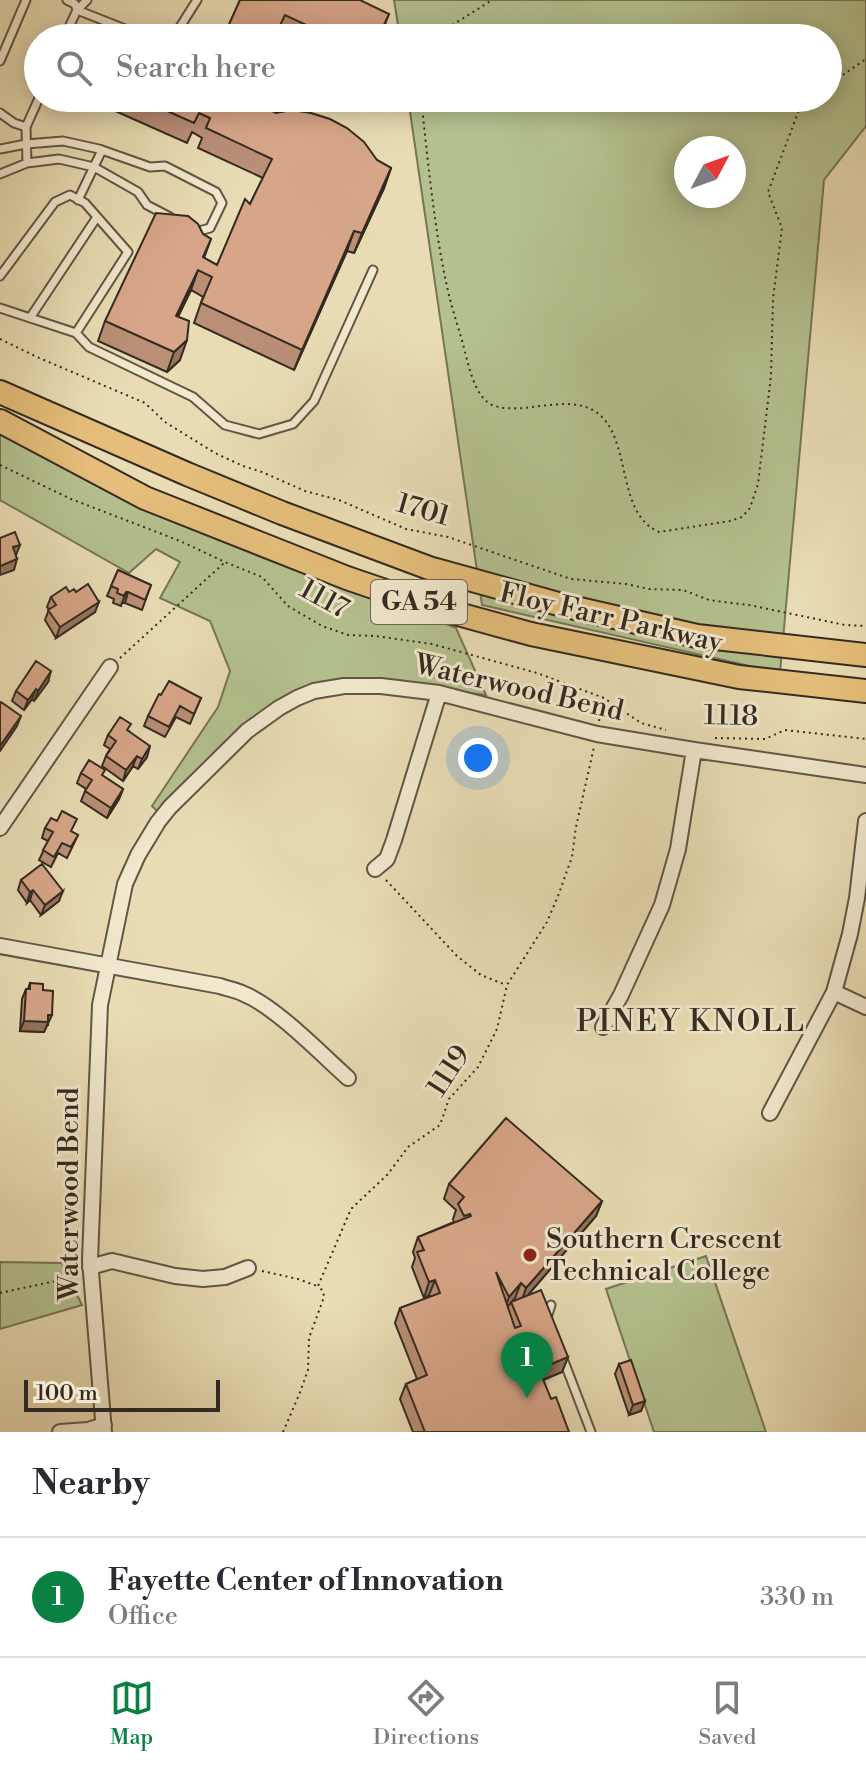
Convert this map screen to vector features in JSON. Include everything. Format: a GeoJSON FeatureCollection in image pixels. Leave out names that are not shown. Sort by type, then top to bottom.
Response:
{"type":"FeatureCollection","features":[{"type":"Feature","properties":{"kind":"main road","name":"Floy Farr Parkway"},"geometry":{"type":"LineString","coordinates":[[0,392],[255,502],[429,568],[562,605],[697,636],[866,655]]}},
{"type":"Feature","properties":{"kind":"main road","name":"Floy Farr Parkway"},"geometry":{"type":"LineString","coordinates":[[0,421],[145,498],[347,578],[429,606],[531,634],[739,677],[866,691]]}},
{"type":"Feature","properties":{"kind":"street"},"geometry":{"type":"LineString","coordinates":[[0,828],[110,667]]}},
{"type":"Feature","properties":{"kind":"street","name":"Waterwood Bend"},"geometry":{"type":"LineString","coordinates":[[104,1428],[91,1272],[100,1005],[107,964],[125,884],[147,839],[170,807],[247,731],[279,708],[314,691],[344,686],[381,686],[439,693],[597,734],[866,775]]}},
{"type":"Feature","properties":{"kind":"street"},"geometry":{"type":"LineString","coordinates":[[375,869],[387,859],[394,840],[439,693]]}},
{"type":"Feature","properties":{"kind":"street"},"geometry":{"type":"LineString","coordinates":[[603,1027],[662,905],[678,849],[694,750]]}},
{"type":"Feature","properties":{"kind":"street"},"geometry":{"type":"LineString","coordinates":[[770,1113],[834,992],[857,898],[866,821]]}},
{"type":"Feature","properties":{"kind":"street"},"geometry":{"type":"LineString","coordinates":[[0,946],[107,964],[243,993],[278,1016],[348,1078]]}},
{"type":"Feature","properties":{"kind":"street"},"geometry":{"type":"LineString","coordinates":[[834,992],[866,1007]]}},
{"type":"Feature","properties":{"kind":"street"},"geometry":{"type":"LineString","coordinates":[[91,1272],[112,1261],[175,1276],[203,1279],[225,1277],[248,1268]]}},
{"type":"Feature","properties":{"kind":"street"},"geometry":{"type":"LineString","coordinates":[[60,1432],[104,1428]]}},
{"type":"Feature","properties":{"kind":"lane"},"geometry":{"type":"LineString","coordinates":[[0,61],[26,0]]}},
{"type":"Feature","properties":{"kind":"lane"},"geometry":{"type":"LineString","coordinates":[[67,0],[75,4],[77,10]]}},
{"type":"Feature","properties":{"kind":"lane"},"geometry":{"type":"LineString","coordinates":[[70,24],[77,10],[87,0]]}},
{"type":"Feature","properties":{"kind":"lane"},"geometry":{"type":"LineString","coordinates":[[182,24],[197,0]]}},
{"type":"Feature","properties":{"kind":"lane"},"geometry":{"type":"LineString","coordinates":[[77,10],[112,24]]}},
{"type":"Feature","properties":{"kind":"lane"},"geometry":{"type":"LineString","coordinates":[[27,163],[26,127],[33,112]]}},
{"type":"Feature","properties":{"kind":"lane"},"geometry":{"type":"LineString","coordinates":[[0,113],[26,127]]}},
{"type":"Feature","properties":{"kind":"lane"},"geometry":{"type":"LineString","coordinates":[[0,149],[63,141],[102,150],[150,167],[165,166],[216,192],[222,203],[210,228],[199,231],[186,225]]}},
{"type":"Feature","properties":{"kind":"lane"},"geometry":{"type":"LineString","coordinates":[[78,200],[102,150]]}},
{"type":"Feature","properties":{"kind":"lane"},"geometry":{"type":"LineString","coordinates":[[0,174],[27,163],[59,159],[94,167],[138,192],[147,205],[173,218]]}},
{"type":"Feature","properties":{"kind":"lane"},"geometry":{"type":"LineString","coordinates":[[0,276],[55,202],[70,195],[85,203],[128,252],[76,333]]}},
{"type":"Feature","properties":{"kind":"lane"},"geometry":{"type":"LineString","coordinates":[[30,318],[97,217]]}},
{"type":"Feature","properties":{"kind":"lane"},"geometry":{"type":"LineString","coordinates":[[0,308],[76,333],[89,347],[193,397],[225,425],[259,434],[293,424],[314,401],[373,270]]}},
{"type":"Feature","properties":{"kind":"lane"},"geometry":{"type":"LineString","coordinates":[[551,1305],[547,1318],[552,1332]]}},
{"type":"Feature","properties":{"kind":"lane"},"geometry":{"type":"LineString","coordinates":[[558,1346],[591,1432]]}},
{"type":"Feature","properties":{"kind":"path"},"geometry":{"type":"LineString","coordinates":[[454,24],[492,0]]}},
{"type":"Feature","properties":{"kind":"path"},"geometry":{"type":"LineString","coordinates":[[381,20],[388,24]]}},
{"type":"Feature","properties":{"kind":"path"},"geometry":{"type":"LineString","coordinates":[[842,75],[866,59]]}},
{"type":"Feature","properties":{"kind":"path"},"geometry":{"type":"LineString","coordinates":[[422,112],[430,183],[448,290],[478,392],[492,406],[566,403],[599,414],[611,428],[633,501],[649,528],[659,532],[742,517],[750,508],[758,484],[771,376],[773,299],[782,228],[768,192],[798,112]]}},
{"type":"Feature","properties":{"kind":"path","name":"1701"},"geometry":{"type":"LineString","coordinates":[[0,339],[145,403],[165,422],[215,453],[406,529],[448,537],[571,579],[683,590],[709,600],[845,625],[866,626]]}},
{"type":"Feature","properties":{"kind":"path","name":"1117"},"geometry":{"type":"LineString","coordinates":[[0,465],[71,499],[262,577],[288,606],[322,626],[348,635],[432,644],[537,673],[604,698]]}},
{"type":"Feature","properties":{"kind":"path"},"geometry":{"type":"LineString","coordinates":[[110,667],[225,562]]}},
{"type":"Feature","properties":{"kind":"path","name":"1118"},"geometry":{"type":"LineString","coordinates":[[604,698],[641,723],[675,733]]}},
{"type":"Feature","properties":{"kind":"path","name":"1119"},"geometry":{"type":"LineString","coordinates":[[283,1432],[308,1370],[309,1338],[324,1297],[318,1286],[351,1209],[388,1174],[408,1147],[440,1125],[449,1099],[478,1067],[497,1029],[507,985],[547,922],[572,857],[580,804],[604,698]]}},
{"type":"Feature","properties":{"kind":"path","name":"1118"},"geometry":{"type":"LineString","coordinates":[[710,738],[765,739],[785,730],[866,739]]}},
{"type":"Feature","properties":{"kind":"path"},"geometry":{"type":"LineString","coordinates":[[375,869],[457,956],[481,975],[507,985]]}},
{"type":"Feature","properties":{"kind":"path"},"geometry":{"type":"LineString","coordinates":[[248,1268],[318,1286]]}},
{"type":"Feature","properties":{"kind":"path"},"geometry":{"type":"LineString","coordinates":[[0,1293],[91,1272]]}},
{"type":"Feature","properties":{"kind":"green space"},"geometry":{"type":"Polygon","coordinates":[[[394,0],[866,0],[866,126],[824,180],[780,673],[482,605],[410,112],[842,112],[842,24],[398,24],[394,0]]]}},
{"type":"Feature","properties":{"kind":"green space"},"geometry":{"type":"Polygon","coordinates":[[[0,433],[360,590],[456,628],[486,695],[372,681],[313,687],[243,731],[160,814],[152,806],[218,707],[230,671],[210,621],[160,598],[180,562],[156,549],[129,573],[0,500],[0,433]]]}},
{"type":"Feature","properties":{"kind":"green space"},"geometry":{"type":"Polygon","coordinates":[[[706,1256],[766,1432],[654,1432],[606,1289],[706,1256]]]}},
{"type":"Feature","properties":{"kind":"green space"},"geometry":{"type":"Polygon","coordinates":[[[0,1262],[62,1263],[82,1305],[0,1329],[0,1262]]]}},
{"type":"Feature","properties":{"kind":"building"},"geometry":{"type":"Polygon","coordinates":[[[240,0],[360,0],[389,14],[384,24],[304,24],[285,15],[281,24],[229,24],[240,0]]]}},
{"type":"Feature","properties":{"kind":"building"},"geometry":{"type":"Polygon","coordinates":[[[169,112],[311,113],[347,128],[364,142],[377,160],[391,168],[362,233],[354,231],[302,350],[201,303],[212,277],[198,270],[176,316],[189,321],[187,340],[174,352],[105,321],[156,213],[188,216],[198,224],[203,234],[211,239],[203,257],[217,265],[245,199],[250,204],[272,159],[206,128],[210,118],[199,113],[194,123],[169,112]]]}},
{"type":"Feature","properties":{"kind":"building"},"geometry":{"type":"Polygon","coordinates":[[[15,532],[20,545],[13,547],[17,559],[0,566],[0,538],[15,532]]]}},
{"type":"Feature","properties":{"kind":"building"},"geometry":{"type":"Polygon","coordinates":[[[118,570],[151,585],[145,600],[128,592],[124,596],[117,593],[118,589],[111,586],[118,570]]]}},
{"type":"Feature","properties":{"kind":"building"},"geometry":{"type":"Polygon","coordinates":[[[88,584],[99,602],[60,627],[48,610],[56,605],[51,597],[66,587],[69,592],[74,589],[76,592],[88,584]]]}},
{"type":"Feature","properties":{"kind":"building"},"geometry":{"type":"Polygon","coordinates":[[[36,661],[51,671],[28,700],[16,691],[36,661]]]}},
{"type":"Feature","properties":{"kind":"building"},"geometry":{"type":"Polygon","coordinates":[[[169,681],[201,698],[194,714],[180,706],[169,727],[148,716],[169,681]]]}},
{"type":"Feature","properties":{"kind":"building"},"geometry":{"type":"Polygon","coordinates":[[[0,703],[21,716],[0,746],[0,703]]]}},
{"type":"Feature","properties":{"kind":"building"},"geometry":{"type":"Polygon","coordinates":[[[120,717],[131,724],[127,730],[150,746],[142,759],[137,756],[126,770],[106,756],[116,741],[108,735],[120,717]]]}},
{"type":"Feature","properties":{"kind":"building"},"geometry":{"type":"Polygon","coordinates":[[[89,760],[105,770],[102,775],[123,789],[111,808],[85,791],[92,780],[81,773],[89,760]]]}},
{"type":"Feature","properties":{"kind":"building"},"geometry":{"type":"Polygon","coordinates":[[[62,811],[77,819],[71,831],[78,835],[71,847],[62,843],[54,857],[43,850],[53,832],[45,828],[51,818],[57,821],[62,811]]]}},
{"type":"Feature","properties":{"kind":"building"},"geometry":{"type":"Polygon","coordinates":[[[42,864],[63,891],[45,905],[21,880],[42,864]]]}},
{"type":"Feature","properties":{"kind":"building"},"geometry":{"type":"Polygon","coordinates":[[[30,983],[43,984],[43,990],[53,991],[52,1015],[48,1015],[48,1022],[24,1021],[26,989],[30,989],[30,983]]]}},
{"type":"Feature","properties":{"kind":"building"},"geometry":{"type":"Polygon","coordinates":[[[506,1118],[602,1201],[526,1288],[521,1283],[509,1297],[496,1272],[515,1328],[521,1326],[511,1302],[541,1290],[568,1357],[539,1369],[551,1399],[556,1397],[569,1432],[425,1432],[406,1384],[427,1375],[400,1308],[440,1293],[435,1280],[429,1282],[417,1252],[424,1250],[418,1237],[471,1216],[464,1216],[458,1204],[464,1197],[449,1184],[506,1118]]]}},
{"type":"Feature","properties":{"kind":"building"},"geometry":{"type":"Polygon","coordinates":[[[631,1360],[645,1401],[633,1405],[619,1364],[631,1360]]]}},
{"type":"Feature","properties":{"kind":"place","name":"Southern Crescent Technical College"},"geometry":{"type":"Point","coordinates":[530,1255]}},
{"type":"Feature","properties":{"kind":"place","name":"Fayette Center of Innovation"},"geometry":{"type":"Point","coordinates":[527,1398]}},
{"type":"Feature","properties":{"kind":"district","name":"PINEY KNOLL"},"geometry":{"type":"Point","coordinates":[691,1022]}}]}
